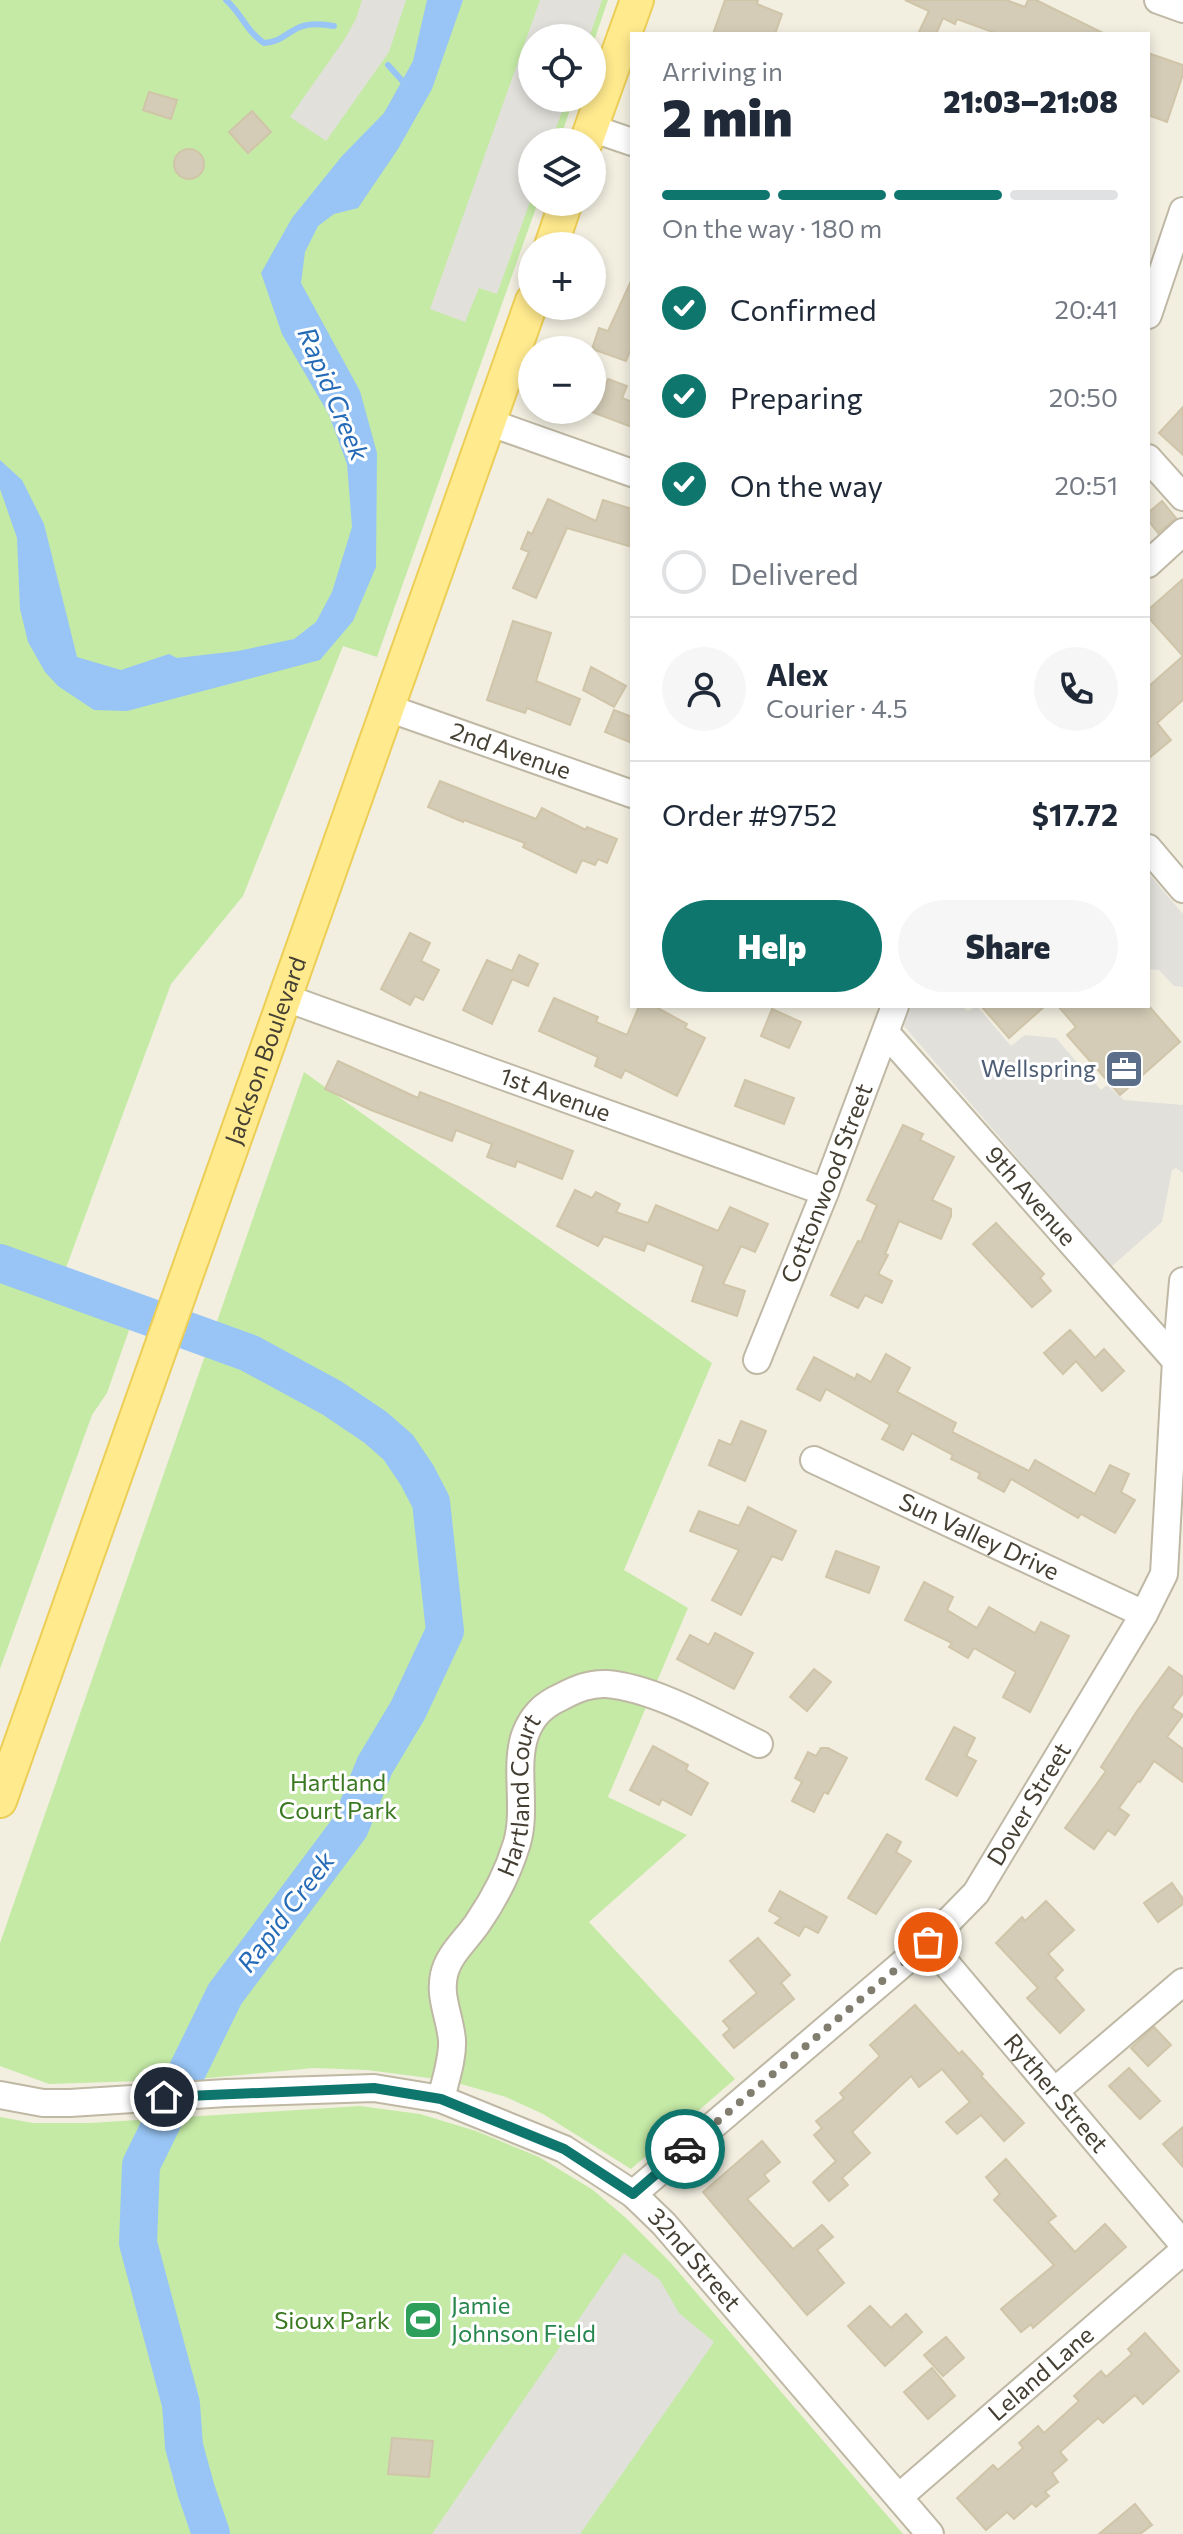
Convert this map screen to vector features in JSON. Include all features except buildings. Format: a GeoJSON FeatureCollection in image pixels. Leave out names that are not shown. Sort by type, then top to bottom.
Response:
{"type":"FeatureCollection","features":[{"type":"Feature","properties":{"kind":"main road"},"geometry":{"type":"LineString","coordinates":[[591,128],[637,0]]}},
{"type":"Feature","properties":{"kind":"main road","name":"Jackson Boulevard"},"geometry":{"type":"LineString","coordinates":[[0,1801],[525,320]]}},
{"type":"Feature","properties":{"kind":"street"},"geometry":{"type":"LineString","coordinates":[[1158,0],[1183,9]]}},
{"type":"Feature","properties":{"kind":"street"},"geometry":{"type":"LineString","coordinates":[[606,138],[630,142]]}},
{"type":"Feature","properties":{"kind":"street"},"geometry":{"type":"LineString","coordinates":[[1150,309],[1183,211]]}},
{"type":"Feature","properties":{"kind":"street"},"geometry":{"type":"LineString","coordinates":[[488,422],[630,472]]}},
{"type":"Feature","properties":{"kind":"street"},"geometry":{"type":"LineString","coordinates":[[1150,460],[1183,497]]}},
{"type":"Feature","properties":{"kind":"street"},"geometry":{"type":"LineString","coordinates":[[1150,562],[1183,532]]}},
{"type":"Feature","properties":{"kind":"street","name":"2nd Avenue"},"geometry":{"type":"LineString","coordinates":[[388,708],[630,793]]}},
{"type":"Feature","properties":{"kind":"street"},"geometry":{"type":"LineString","coordinates":[[1150,850],[1183,889]]}},
{"type":"Feature","properties":{"kind":"street","name":"1st Avenue"},"geometry":{"type":"LineString","coordinates":[[286,998],[825,1192]]}},
{"type":"Feature","properties":{"kind":"street","name":"Cottonwood Street"},"geometry":{"type":"LineString","coordinates":[[757,1360],[894,1008]]}},
{"type":"Feature","properties":{"kind":"street","name":"9th Avenue"},"geometry":{"type":"LineString","coordinates":[[886,1033],[1176,1361]]}},
{"type":"Feature","properties":{"kind":"street","name":"Dover Street"},"geometry":{"type":"LineString","coordinates":[[633,2194],[928,1942],[976,1893],[1144,1614],[1164,1574],[1183,1281]]}},
{"type":"Feature","properties":{"kind":"street","name":"Sun Valley Drive"},"geometry":{"type":"LineString","coordinates":[[814,1460],[1144,1614]]}},
{"type":"Feature","properties":{"kind":"street","name":"Hartland Court"},"geometry":{"type":"LineString","coordinates":[[441,2099],[452,2044],[442,1995],[444,1972],[498,1893],[509,1868],[520,1832],[521,1764],[525,1737],[538,1711],[581,1687],[607,1684],[644,1693],[680,1707],[759,1744]]}},
{"type":"Feature","properties":{"kind":"street","name":"Ryther Street"},"geometry":{"type":"LineString","coordinates":[[928,1942],[1183,2244]]}},
{"type":"Feature","properties":{"kind":"street"},"geometry":{"type":"LineString","coordinates":[[1055,2091],[1183,1982]]}},
{"type":"Feature","properties":{"kind":"street","name":"32nd Street"},"geometry":{"type":"LineString","coordinates":[[0,2095],[43,2103],[102,2102],[226,2093],[374,2088],[441,2099],[564,2149],[633,2194],[664,2224],[930,2534]]}},
{"type":"Feature","properties":{"kind":"street","name":"Leland Lane"},"geometry":{"type":"LineString","coordinates":[[899,2497],[1183,2251]]}},
{"type":"Feature","properties":{"kind":"green space"},"geometry":{"type":"Polygon","coordinates":[[[0,0],[608,0],[600,24],[518,24],[518,112],[569,112],[564,128],[518,128],[518,216],[533,216],[527,232],[518,232],[518,259],[377,657],[343,646],[243,896],[171,984],[60,1284],[135,1313],[107,1393],[92,1415],[0,1669],[0,0]]]}},
{"type":"Feature","properties":{"kind":"green space","name":"Hartland Court Park"},"geometry":{"type":"Polygon","coordinates":[[[304,1072],[712,1363],[624,1570],[688,1608],[608,1797],[687,1835],[589,1922],[735,2079],[631,2169],[543,2114],[506,2097],[429,2078],[367,2070],[313,2068],[198,2079],[49,2084],[0,2066],[0,1943],[304,1072]]]}},
{"type":"Feature","properties":{"kind":"green space","name":"Sioux Park"},"geometry":{"type":"Polygon","coordinates":[[[360,2106],[420,2114],[476,2131],[539,2157],[593,2190],[670,2262],[903,2534],[0,2534],[0,2117],[33,2123],[90,2123],[360,2106]]]}},
{"type":"Feature","properties":{"kind":"shaded area"},"geometry":{"type":"Polygon","coordinates":[[[362,0],[406,0],[389,52],[326,141],[290,117],[344,40],[362,0]]]}},
{"type":"Feature","properties":{"kind":"shaded area"},"geometry":{"type":"Polygon","coordinates":[[[540,0],[602,0],[594,24],[531,24],[540,0]]]}},
{"type":"Feature","properties":{"kind":"shaded area"},"geometry":{"type":"Polygon","coordinates":[[[518,62],[518,112],[562,112],[556,128],[518,128],[518,216],[525,216],[497,294],[479,288],[465,322],[430,309],[518,62]]]}},
{"type":"Feature","properties":{"kind":"shaded area"},"geometry":{"type":"Polygon","coordinates":[[[1150,875],[1183,914],[1183,987],[1174,986],[1159,970],[1150,969],[1150,875]]]}},
{"type":"Feature","properties":{"kind":"shaded area"},"geometry":{"type":"Polygon","coordinates":[[[910,1008],[964,1008],[968,1011],[979,1008],[1011,1046],[1025,1035],[1056,1038],[1101,1090],[1107,1085],[1124,1100],[1183,1105],[1183,1173],[1176,1168],[1172,1170],[1162,1222],[1111,1267],[904,1026],[910,1008]]]}},
{"type":"Feature","properties":{"kind":"shaded area"},"geometry":{"type":"Polygon","coordinates":[[[624,2253],[660,2280],[679,2313],[714,2342],[580,2534],[432,2534],[624,2253]]]}},
{"type":"Feature","properties":{"kind":"water"},"geometry":{"type":"Polygon","coordinates":[[[427,0],[463,0],[432,89],[398,149],[358,208],[334,214],[318,226],[305,252],[301,283],[360,391],[377,453],[376,567],[353,621],[320,660],[127,711],[94,710],[58,686],[45,672],[28,642],[20,609],[17,538],[0,489],[0,460],[22,480],[44,524],[77,657],[121,670],[169,654],[177,658],[238,651],[294,639],[316,622],[332,592],[352,527],[347,464],[329,415],[282,334],[261,273],[292,218],[342,156],[384,113],[413,61],[427,0]]]}},
{"type":"Feature","properties":{"kind":"water"},"geometry":{"type":"Polygon","coordinates":[[[0,1253],[134,1297],[124,1322],[0,1281],[0,1253]]]}},
{"type":"Feature","properties":{"kind":"waterway"},"geometry":{"type":"LineString","coordinates":[[226,0],[264,43],[275,41],[304,26],[334,26]]}},
{"type":"Feature","properties":{"kind":"waterway"},"geometry":{"type":"LineString","coordinates":[[388,65],[407,86]]}},
{"type":"Feature","properties":{"kind":"waterway","name":"Rapid Creek"},"geometry":{"type":"LineString","coordinates":[[0,1263],[249,1353],[332,1398],[398,1447],[431,1502],[445,1631],[408,1710],[375,1765],[350,1827],[225,1994],[141,2165],[138,2243],[181,2404],[184,2446],[211,2534]]}},
{"type":"Feature","properties":{"kind":"way so far"},"geometry":{"type":"LineString","coordinates":[[685,2149],[928,1942]]}},
{"type":"Feature","properties":{"kind":"place","name":"Wellspring"},"geometry":{"type":"Point","coordinates":[1124,1069]}},
{"type":"Feature","properties":{"kind":"place","name":"Jamie Johnson Field"},"geometry":{"type":"Point","coordinates":[423,2320]}},
{"type":"Feature","properties":{"kind":"route"},"geometry":{"type":"LineString","coordinates":[[164,2097],[374,2088],[441,2099],[564,2149],[633,2194],[685,2149]]}}]}
